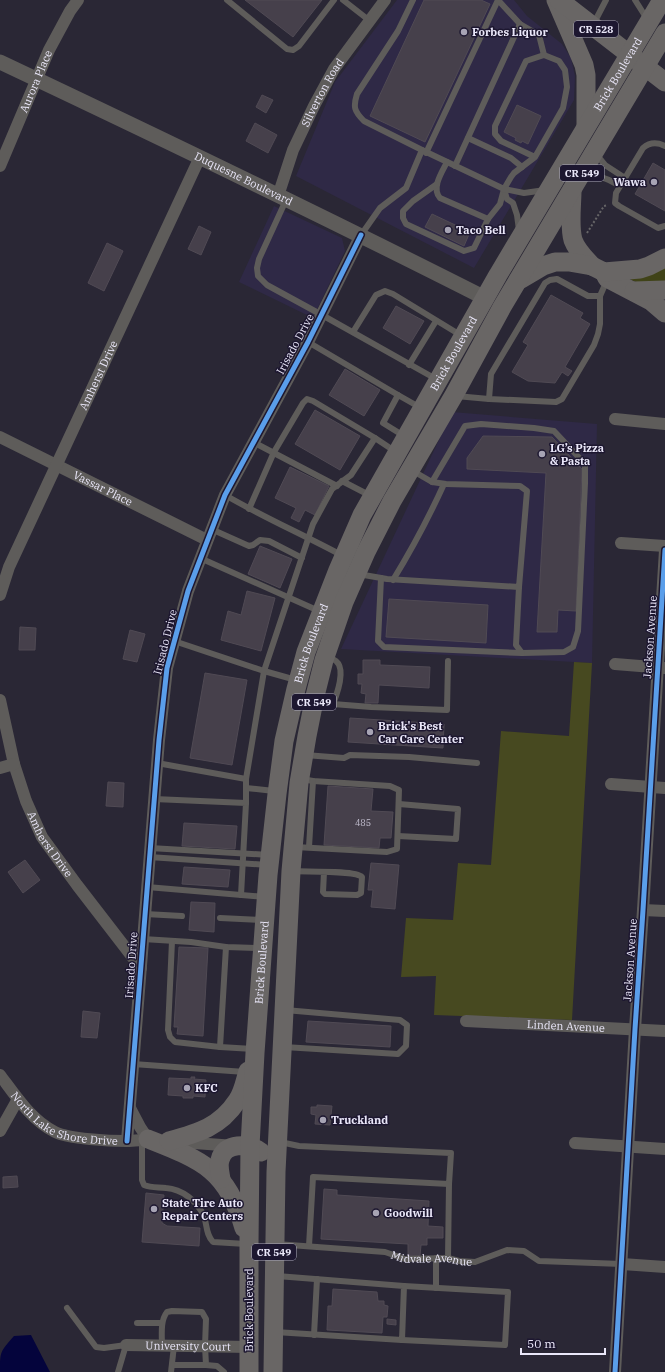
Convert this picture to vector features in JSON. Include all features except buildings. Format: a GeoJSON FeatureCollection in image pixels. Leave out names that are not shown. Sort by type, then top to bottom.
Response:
{"type":"FeatureCollection","features":[{"type":"Feature","properties":{"kind":"main road","name":"CR 528"},"geometry":{"type":"LineString","coordinates":[[557,0],[665,82]]}},
{"type":"Feature","properties":{"kind":"main road"},"geometry":{"type":"LineString","coordinates":[[557,0],[584,65],[586,75],[586,126]]}},
{"type":"Feature","properties":{"kind":"main road","name":"Brick Boulevard"},"geometry":{"type":"LineString","coordinates":[[249,1372],[249,1244],[244,1146],[255,1051],[277,792],[284,741],[306,652],[362,515],[485,298],[662,0]]}},
{"type":"Feature","properties":{"kind":"main road","name":"Brick Boulevard"},"geometry":{"type":"LineString","coordinates":[[273,1372],[276,1172],[291,871],[301,847],[306,779],[304,755],[314,701],[326,656],[344,602],[392,501],[454,395],[502,307],[665,33]]}},
{"type":"Feature","properties":{"kind":"main road"},"geometry":{"type":"LineString","coordinates":[[575,185],[572,229],[573,239],[580,253],[601,272],[651,300],[665,313]]}},
{"type":"Feature","properties":{"kind":"main road"},"geometry":{"type":"LineString","coordinates":[[519,280],[551,262],[564,262],[601,272],[640,269],[665,258]]}},
{"type":"Feature","properties":{"kind":"main road"},"geometry":{"type":"LineString","coordinates":[[633,291],[665,290]]}},
{"type":"Feature","properties":{"kind":"main road"},"geometry":{"type":"LineString","coordinates":[[169,1141],[198,1133],[214,1124],[225,1115],[238,1100],[255,1051]]}},
{"type":"Feature","properties":{"kind":"main road"},"geometry":{"type":"LineString","coordinates":[[145,1139],[188,1155],[208,1167],[221,1180],[231,1194],[239,1210],[249,1244]]}},
{"type":"Feature","properties":{"kind":"main road"},"geometry":{"type":"LineString","coordinates":[[221,1180],[219,1168],[220,1159],[229,1149],[244,1146],[260,1151],[276,1172]]}},
{"type":"Feature","properties":{"kind":"street","name":"Aurora Place"},"geometry":{"type":"LineString","coordinates":[[0,166],[49,50],[70,11],[78,0]]}},
{"type":"Feature","properties":{"kind":"street","name":"Silverton Road"},"geometry":{"type":"LineString","coordinates":[[282,198],[293,150],[314,106],[334,69],[385,0]]}},
{"type":"Feature","properties":{"kind":"street","name":"Duquesne Boulevard"},"geometry":{"type":"LineString","coordinates":[[0,62],[361,235],[485,298]]}},
{"type":"Feature","properties":{"kind":"street","name":"Amherst Drive"},"geometry":{"type":"LineString","coordinates":[[0,594],[9,566],[200,157]]}},
{"type":"Feature","properties":{"kind":"street","name":"Irisado Drive"},"geometry":{"type":"LineString","coordinates":[[127,1141],[157,763],[167,668],[188,591],[225,495],[308,342],[361,235]]}},
{"type":"Feature","properties":{"kind":"street"},"geometry":{"type":"LineString","coordinates":[[615,419],[665,424]]}},
{"type":"Feature","properties":{"kind":"street","name":"Vassar Place"},"geometry":{"type":"LineString","coordinates":[[0,437],[57,465],[209,534]]}},
{"type":"Feature","properties":{"kind":"street"},"geometry":{"type":"LineString","coordinates":[[621,543],[665,546]]}},
{"type":"Feature","properties":{"kind":"street","name":"Jackson Avenue"},"geometry":{"type":"LineString","coordinates":[[615,1372],[635,1029],[651,787],[661,667],[665,550]]}},
{"type":"Feature","properties":{"kind":"street"},"geometry":{"type":"LineString","coordinates":[[615,664],[661,667]]}},
{"type":"Feature","properties":{"kind":"street","name":"Amherst Drive"},"geometry":{"type":"LineString","coordinates":[[0,700],[14,764],[26,801],[42,837],[140,968]]}},
{"type":"Feature","properties":{"kind":"street"},"geometry":{"type":"LineString","coordinates":[[0,768],[14,764]]}},
{"type":"Feature","properties":{"kind":"street"},"geometry":{"type":"LineString","coordinates":[[611,784],[665,788]]}},
{"type":"Feature","properties":{"kind":"street"},"geometry":{"type":"LineString","coordinates":[[643,910],[665,912]]}},
{"type":"Feature","properties":{"kind":"street","name":"Linden Avenue"},"geometry":{"type":"LineString","coordinates":[[466,1021],[665,1031]]}},
{"type":"Feature","properties":{"kind":"street","name":"North Lake Shore Drive"},"geometry":{"type":"LineString","coordinates":[[0,1075],[34,1117],[55,1132],[77,1138],[127,1141],[145,1139],[244,1146]]}},
{"type":"Feature","properties":{"kind":"street"},"geometry":{"type":"LineString","coordinates":[[0,1131],[18,1099]]}},
{"type":"Feature","properties":{"kind":"street"},"geometry":{"type":"LineString","coordinates":[[130,1108],[145,1139]]}},
{"type":"Feature","properties":{"kind":"street"},"geometry":{"type":"LineString","coordinates":[[575,1143],[665,1149]]}},
{"type":"Feature","properties":{"kind":"street","name":"Midvale Avenue"},"geometry":{"type":"LineString","coordinates":[[622,1264],[665,1267]]}},
{"type":"Feature","properties":{"kind":"street","name":"University Court"},"geometry":{"type":"LineString","coordinates":[[126,1345],[250,1347]]}},
{"type":"Feature","properties":{"kind":"lane"},"geometry":{"type":"LineString","coordinates":[[227,0],[288,49],[293,50],[299,46],[334,0]]}},
{"type":"Feature","properties":{"kind":"lane"},"geometry":{"type":"LineString","coordinates":[[343,0],[370,21]]}},
{"type":"Feature","properties":{"kind":"lane"},"geometry":{"type":"LineString","coordinates":[[413,0],[398,31],[357,94],[355,102],[357,114],[364,121],[424,152],[504,189],[524,193],[549,190]]}},
{"type":"Feature","properties":{"kind":"lane"},"geometry":{"type":"LineString","coordinates":[[361,235],[380,208],[406,188],[498,0],[520,24],[539,35],[544,55]]}},
{"type":"Feature","properties":{"kind":"lane"},"geometry":{"type":"LineString","coordinates":[[592,26],[606,0]]}},
{"type":"Feature","properties":{"kind":"lane"},"geometry":{"type":"LineString","coordinates":[[635,0],[648,22]]}},
{"type":"Feature","properties":{"kind":"lane"},"geometry":{"type":"LineString","coordinates":[[455,166],[520,24]]}},
{"type":"Feature","properties":{"kind":"lane"},"geometry":{"type":"LineString","coordinates":[[437,184],[413,201],[403,211],[403,218],[406,224],[464,250],[474,248],[488,219],[500,204],[504,189],[514,173],[534,157],[563,108],[567,87],[567,76],[562,64],[556,59],[544,55],[526,61],[495,126],[495,134],[501,141],[534,157]]}},
{"type":"Feature","properties":{"kind":"lane"},"geometry":{"type":"LineString","coordinates":[[468,138],[511,158],[522,167]]}},
{"type":"Feature","properties":{"kind":"lane"},"geometry":{"type":"LineString","coordinates":[[665,146],[654,143],[647,144],[643,148],[616,193],[615,203],[658,228],[665,226]]}},
{"type":"Feature","properties":{"kind":"lane"},"geometry":{"type":"LineString","coordinates":[[594,151],[605,165],[625,178]]}},
{"type":"Feature","properties":{"kind":"lane"},"geometry":{"type":"LineString","coordinates":[[447,162],[437,184],[437,194],[440,198],[488,219]]}},
{"type":"Feature","properties":{"kind":"lane"},"geometry":{"type":"LineString","coordinates":[[575,185],[599,176],[620,186]]}},
{"type":"Feature","properties":{"kind":"lane"},"geometry":{"type":"LineString","coordinates":[[504,189],[517,214],[520,238]]}},
{"type":"Feature","properties":{"kind":"lane"},"geometry":{"type":"LineString","coordinates":[[282,198],[259,260],[257,268],[258,276],[268,285],[438,381]]}},
{"type":"Feature","properties":{"kind":"lane"},"geometry":{"type":"LineString","coordinates":[[454,395],[489,399],[556,402],[562,399],[594,344],[598,334],[600,324],[601,272]]}},
{"type":"Feature","properties":{"kind":"lane"},"geometry":{"type":"LineString","coordinates":[[489,399],[491,374],[545,283],[550,280],[557,279],[588,296],[600,296]]}},
{"type":"Feature","properties":{"kind":"lane"},"geometry":{"type":"LineString","coordinates":[[353,332],[376,295],[384,291],[393,294],[463,336]]}},
{"type":"Feature","properties":{"kind":"lane"},"geometry":{"type":"LineString","coordinates":[[409,365],[436,321]]}},
{"type":"Feature","properties":{"kind":"lane"},"geometry":{"type":"LineString","coordinates":[[308,342],[422,409]]}},
{"type":"Feature","properties":{"kind":"lane"},"geometry":{"type":"LineString","coordinates":[[398,395],[383,423],[402,445]]}},
{"type":"Feature","properties":{"kind":"lane"},"geometry":{"type":"LineString","coordinates":[[249,509],[274,452],[303,403],[307,399],[313,401],[375,438],[402,445]]}},
{"type":"Feature","properties":{"kind":"lane"},"geometry":{"type":"LineString","coordinates":[[381,578],[378,641],[384,647],[522,653],[564,652],[573,646],[578,631],[585,464],[554,431],[481,424],[465,426],[432,482]]}},
{"type":"Feature","properties":{"kind":"lane"},"geometry":{"type":"LineString","coordinates":[[241,895],[246,779],[264,671],[313,524],[332,489],[351,476],[375,438]]}},
{"type":"Feature","properties":{"kind":"lane"},"geometry":{"type":"LineString","coordinates":[[253,442],[337,486]]}},
{"type":"Feature","properties":{"kind":"lane"},"geometry":{"type":"LineString","coordinates":[[410,469],[432,482],[444,484],[520,486],[527,491],[516,645],[522,653]]}},
{"type":"Feature","properties":{"kind":"lane"},"geometry":{"type":"LineString","coordinates":[[342,482],[372,497]]}},
{"type":"Feature","properties":{"kind":"lane"},"geometry":{"type":"LineString","coordinates":[[393,580],[430,516],[444,484]]}},
{"type":"Feature","properties":{"kind":"lane"},"geometry":{"type":"LineString","coordinates":[[225,495],[249,509],[309,537],[344,556]]}},
{"type":"Feature","properties":{"kind":"lane"},"geometry":{"type":"LineString","coordinates":[[209,534],[249,546],[260,540],[269,541],[302,558]]}},
{"type":"Feature","properties":{"kind":"lane"},"geometry":{"type":"LineString","coordinates":[[200,558],[322,612]]}},
{"type":"Feature","properties":{"kind":"lane"},"geometry":{"type":"LineString","coordinates":[[356,574],[393,580],[519,587]]}},
{"type":"Feature","properties":{"kind":"lane"},"geometry":{"type":"LineString","coordinates":[[174,641],[264,671],[299,680]]}},
{"type":"Feature","properties":{"kind":"lane"},"geometry":{"type":"LineString","coordinates":[[326,656],[336,660],[341,671],[338,693],[333,704]]}},
{"type":"Feature","properties":{"kind":"lane"},"geometry":{"type":"LineString","coordinates":[[314,701],[371,707],[447,710],[448,661]]}},
{"type":"Feature","properties":{"kind":"lane"},"geometry":{"type":"LineString","coordinates":[[304,755],[344,758],[350,755],[409,757],[477,763]]}},
{"type":"Feature","properties":{"kind":"lane"},"geometry":{"type":"LineString","coordinates":[[157,763],[246,779]]}},
{"type":"Feature","properties":{"kind":"lane"},"geometry":{"type":"LineString","coordinates":[[301,847],[387,852],[398,849],[399,790],[390,786],[306,779]]}},
{"type":"Feature","properties":{"kind":"lane"},"geometry":{"type":"LineString","coordinates":[[246,788],[277,792]]}},
{"type":"Feature","properties":{"kind":"lane"},"geometry":{"type":"LineString","coordinates":[[154,799],[246,804]]}},
{"type":"Feature","properties":{"kind":"lane"},"geometry":{"type":"LineString","coordinates":[[398,836],[456,840],[458,809],[399,804]]}},
{"type":"Feature","properties":{"kind":"lane"},"geometry":{"type":"LineString","coordinates":[[150,853],[243,854],[270,861]]}},
{"type":"Feature","properties":{"kind":"lane"},"geometry":{"type":"LineString","coordinates":[[150,853],[243,864],[270,861]]}},
{"type":"Feature","properties":{"kind":"lane"},"geometry":{"type":"LineString","coordinates":[[291,871],[324,872],[360,874],[362,877],[361,893],[357,896],[325,894],[324,872]]}},
{"type":"Feature","properties":{"kind":"lane"},"geometry":{"type":"LineString","coordinates":[[147,887],[267,897]]}},
{"type":"Feature","properties":{"kind":"lane"},"geometry":{"type":"LineString","coordinates":[[145,914],[182,916]]}},
{"type":"Feature","properties":{"kind":"lane"},"geometry":{"type":"LineString","coordinates":[[220,918],[266,920]]}},
{"type":"Feature","properties":{"kind":"lane"},"geometry":{"type":"LineString","coordinates":[[143,940],[191,942],[226,947],[264,948]]}},
{"type":"Feature","properties":{"kind":"lane"},"geometry":{"type":"LineString","coordinates":[[172,941],[168,1030],[170,1037],[176,1042],[255,1051]]}},
{"type":"Feature","properties":{"kind":"lane"},"geometry":{"type":"LineString","coordinates":[[220,1047],[226,947]]}},
{"type":"Feature","properties":{"kind":"lane"},"geometry":{"type":"LineString","coordinates":[[282,1047],[398,1054],[406,1046],[406,1025],[400,1020],[284,1010]]}},
{"type":"Feature","properties":{"kind":"lane"},"geometry":{"type":"LineString","coordinates":[[133,1064],[248,1072]]}},
{"type":"Feature","properties":{"kind":"lane"},"geometry":{"type":"LineString","coordinates":[[145,1139],[142,1180],[144,1185],[149,1187],[176,1190],[194,1201],[204,1216],[209,1238],[213,1242],[249,1244]]}},
{"type":"Feature","properties":{"kind":"lane"},"geometry":{"type":"LineString","coordinates":[[278,1142],[299,1146],[451,1153],[448,1258]]}},
{"type":"Feature","properties":{"kind":"lane"},"geometry":{"type":"LineString","coordinates":[[309,1246],[313,1177],[449,1184]]}},
{"type":"Feature","properties":{"kind":"lane","name":"Midvale Avenue"},"geometry":{"type":"LineString","coordinates":[[275,1244],[385,1252],[405,1259],[448,1258],[459,1261],[475,1262],[507,1250],[524,1251],[539,1261],[622,1264]]}},
{"type":"Feature","properties":{"kind":"lane"},"geometry":{"type":"LineString","coordinates":[[436,1258],[436,1288]]}},
{"type":"Feature","properties":{"kind":"lane"},"geometry":{"type":"LineString","coordinates":[[274,1276],[508,1292],[505,1345],[274,1332]]}},
{"type":"Feature","properties":{"kind":"lane"},"geometry":{"type":"LineString","coordinates":[[314,1335],[317,1279]]}},
{"type":"Feature","properties":{"kind":"lane"},"geometry":{"type":"LineString","coordinates":[[402,1340],[404,1286]]}},
{"type":"Feature","properties":{"kind":"lane"},"geometry":{"type":"LineString","coordinates":[[67,1308],[96,1348],[126,1345],[118,1372]]}},
{"type":"Feature","properties":{"kind":"lane"},"geometry":{"type":"LineString","coordinates":[[162,1346],[162,1323],[167,1312],[202,1312],[206,1319],[206,1365]]}},
{"type":"Feature","properties":{"kind":"lane"},"geometry":{"type":"LineString","coordinates":[[137,1323],[162,1323]]}},
{"type":"Feature","properties":{"kind":"lane"},"geometry":{"type":"LineString","coordinates":[[171,1372],[174,1346]]}},
{"type":"Feature","properties":{"kind":"lane"},"geometry":{"type":"LineString","coordinates":[[172,1365],[217,1366],[224,1372]]}},
{"type":"Feature","properties":{"kind":"path"},"geometry":{"type":"LineString","coordinates":[[586,235],[604,206],[615,203]]}},
{"type":"Feature","properties":{"kind":"shaded area"},"geometry":{"type":"Polygon","coordinates":[[[397,0],[514,0],[527,16],[562,44],[571,58],[575,76],[574,100],[474,268],[296,176],[335,82],[397,0]]]}},
{"type":"Feature","properties":{"kind":"shaded area"},"geometry":{"type":"Polygon","coordinates":[[[274,206],[342,238],[345,251],[313,318],[239,282],[274,206]]]}},
{"type":"Feature","properties":{"kind":"shaded area"},"geometry":{"type":"Polygon","coordinates":[[[452,412],[597,424],[592,663],[341,649],[452,412]]]}},
{"type":"Feature","properties":{"kind":"shaded area"},"geometry":{"type":"Polygon","coordinates":[[[31,1335],[50,1372],[0,1372],[0,1360],[6,1345],[14,1336],[31,1335]]]}},
{"type":"Feature","properties":{"kind":"green space"},"geometry":{"type":"Polygon","coordinates":[[[665,267],[665,284],[642,284],[631,280],[631,277],[665,267]]]}},
{"type":"Feature","properties":{"kind":"green space"},"geometry":{"type":"Polygon","coordinates":[[[574,662],[592,663],[572,1020],[434,1015],[436,976],[401,977],[406,918],[453,920],[458,863],[491,865],[501,731],[569,736],[574,662]]]}},
{"type":"Feature","properties":{"kind":"cycle path"},"geometry":{"type":"LineString","coordinates":[[127,1141],[159,740],[167,668],[188,591],[225,495],[308,342],[361,235]]}},
{"type":"Feature","properties":{"kind":"cycle path"},"geometry":{"type":"LineString","coordinates":[[615,1372],[665,550]]}},
{"type":"Feature","properties":{"kind":"place","name":"Forbes Liquor"},"geometry":{"type":"Point","coordinates":[464,32]}},
{"type":"Feature","properties":{"kind":"place","name":"Wawa"},"geometry":{"type":"Point","coordinates":[654,182]}},
{"type":"Feature","properties":{"kind":"place","name":"Taco Bell"},"geometry":{"type":"Point","coordinates":[448,230]}},
{"type":"Feature","properties":{"kind":"place","name":"LG’s Pizza & Pasta"},"geometry":{"type":"Point","coordinates":[542,454]}},
{"type":"Feature","properties":{"kind":"place","name":"Brick's Best Car Care Center"},"geometry":{"type":"Point","coordinates":[370,732]}},
{"type":"Feature","properties":{"kind":"place","name":"KFC"},"geometry":{"type":"Point","coordinates":[187,1088]}},
{"type":"Feature","properties":{"kind":"place","name":"Truckland"},"geometry":{"type":"Point","coordinates":[323,1120]}},
{"type":"Feature","properties":{"kind":"place","name":"State Tire Auto Repair Centers"},"geometry":{"type":"Point","coordinates":[154,1209]}},
{"type":"Feature","properties":{"kind":"place","name":"Goodwill"},"geometry":{"type":"Point","coordinates":[376,1213]}}]}
